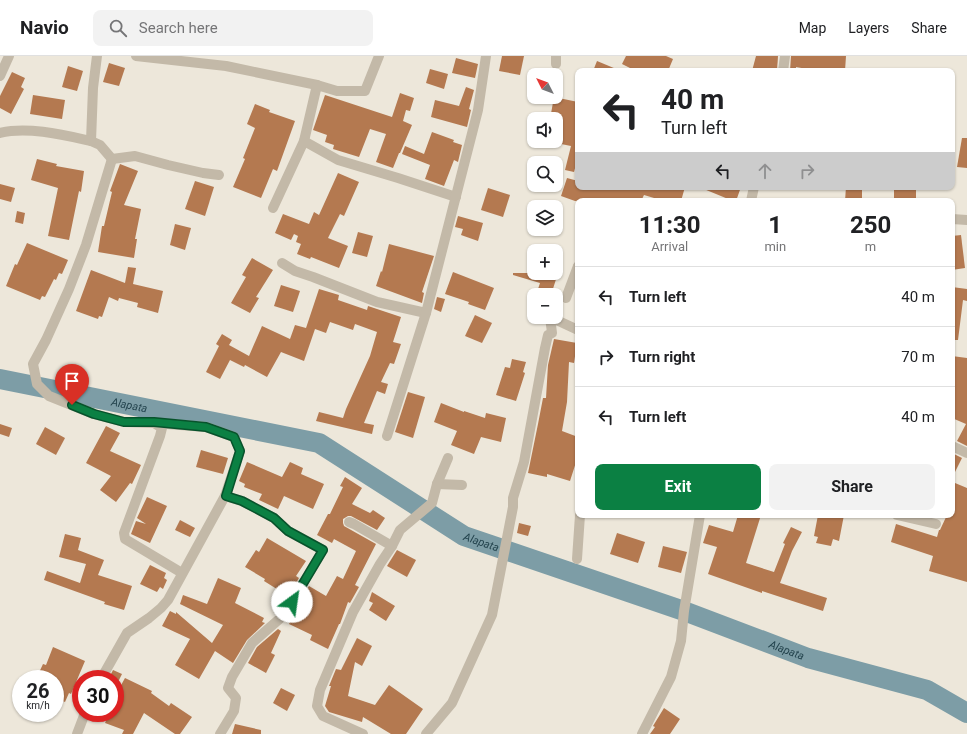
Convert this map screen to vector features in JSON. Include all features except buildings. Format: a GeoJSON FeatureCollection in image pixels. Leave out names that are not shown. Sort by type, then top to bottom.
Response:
{"type":"FeatureCollection","features":[{"type":"Feature","properties":{"kind":"street"},"geometry":{"type":"LineString","coordinates":[[0,76],[9,56]]}},
{"type":"Feature","properties":{"kind":"street"},"geometry":{"type":"LineString","coordinates":[[91,141],[93,88],[97,56]]}},
{"type":"Feature","properties":{"kind":"street"},"geometry":{"type":"LineString","coordinates":[[136,56],[226,66],[317,85],[337,91],[365,91],[378,56]]}},
{"type":"Feature","properties":{"kind":"street"},"geometry":{"type":"LineString","coordinates":[[387,436],[426,313],[478,110],[486,56]]}},
{"type":"Feature","properties":{"kind":"street"},"geometry":{"type":"LineString","coordinates":[[783,68],[785,56]]}},
{"type":"Feature","properties":{"kind":"street"},"geometry":{"type":"LineString","coordinates":[[273,208],[304,141],[317,85]]}},
{"type":"Feature","properties":{"kind":"street"},"geometry":{"type":"LineString","coordinates":[[0,133],[23,131],[51,132],[91,141],[100,145],[112,160]]}},
{"type":"Feature","properties":{"kind":"street"},"geometry":{"type":"LineString","coordinates":[[304,141],[338,160],[456,197]]}},
{"type":"Feature","properties":{"kind":"street"},"geometry":{"type":"LineString","coordinates":[[112,160],[135,156],[203,173],[219,175]]}},
{"type":"Feature","properties":{"kind":"street"},"geometry":{"type":"LineString","coordinates":[[106,670],[127,633],[162,608],[168,600],[226,496],[240,451],[234,437],[206,427],[154,422],[124,422],[94,414],[50,396],[37,384],[33,364],[46,340],[69,289],[86,245],[112,160]]}},
{"type":"Feature","properties":{"kind":"street"},"geometry":{"type":"LineString","coordinates":[[955,219],[967,220]]}},
{"type":"Feature","properties":{"kind":"street"},"geometry":{"type":"LineString","coordinates":[[282,263],[294,271],[377,302],[426,313]]}},
{"type":"Feature","properties":{"kind":"street"},"geometry":{"type":"LineString","coordinates":[[566,298],[575,274]]}},
{"type":"Feature","properties":{"kind":"street"},"geometry":{"type":"LineString","coordinates":[[426,734],[452,703],[492,615],[513,507],[513,498],[524,462],[548,335],[552,333],[550,317],[575,329]]}},
{"type":"Feature","properties":{"kind":"street"},"geometry":{"type":"LineString","coordinates":[[154,422],[162,428],[124,532],[125,539],[182,573]]}},
{"type":"Feature","properties":{"kind":"street"},"geometry":{"type":"LineString","coordinates":[[955,447],[967,453]]}},
{"type":"Feature","properties":{"kind":"street"},"geometry":{"type":"LineString","coordinates":[[364,734],[323,716],[317,706],[320,690],[353,612],[400,530],[432,503],[437,484],[448,458]]}},
{"type":"Feature","properties":{"kind":"street"},"geometry":{"type":"LineString","coordinates":[[437,484],[462,485]]}},
{"type":"Feature","properties":{"kind":"street"},"geometry":{"type":"LineString","coordinates":[[220,734],[234,712],[236,698],[228,688],[232,677],[252,643],[284,615],[323,550],[288,531],[274,518],[242,501],[226,496]]}},
{"type":"Feature","properties":{"kind":"street"},"geometry":{"type":"LineString","coordinates":[[577,559],[580,518]]}},
{"type":"Feature","properties":{"kind":"street"},"geometry":{"type":"LineString","coordinates":[[642,734],[671,677],[681,641],[684,611],[700,518]]}},
{"type":"Feature","properties":{"kind":"street"},"geometry":{"type":"LineString","coordinates":[[910,518],[936,524]]}},
{"type":"Feature","properties":{"kind":"street"},"geometry":{"type":"LineString","coordinates":[[349,522],[392,546]]}},
{"type":"Feature","properties":{"kind":"street"},"geometry":{"type":"LineString","coordinates":[[77,734],[82,722]]}},
{"type":"Feature","properties":{"kind":"waterway","name":"Alapata"},"geometry":{"type":"LineString","coordinates":[[0,379],[319,443],[464,536],[684,611],[808,658],[927,690],[967,713]]}},
{"type":"Feature","properties":{"kind":"route"},"geometry":{"type":"LineString","coordinates":[[72,405],[94,414],[124,422],[154,422],[206,427],[234,437],[240,451],[226,496],[242,501],[274,518],[288,531],[323,550],[292,602]]}}]}
